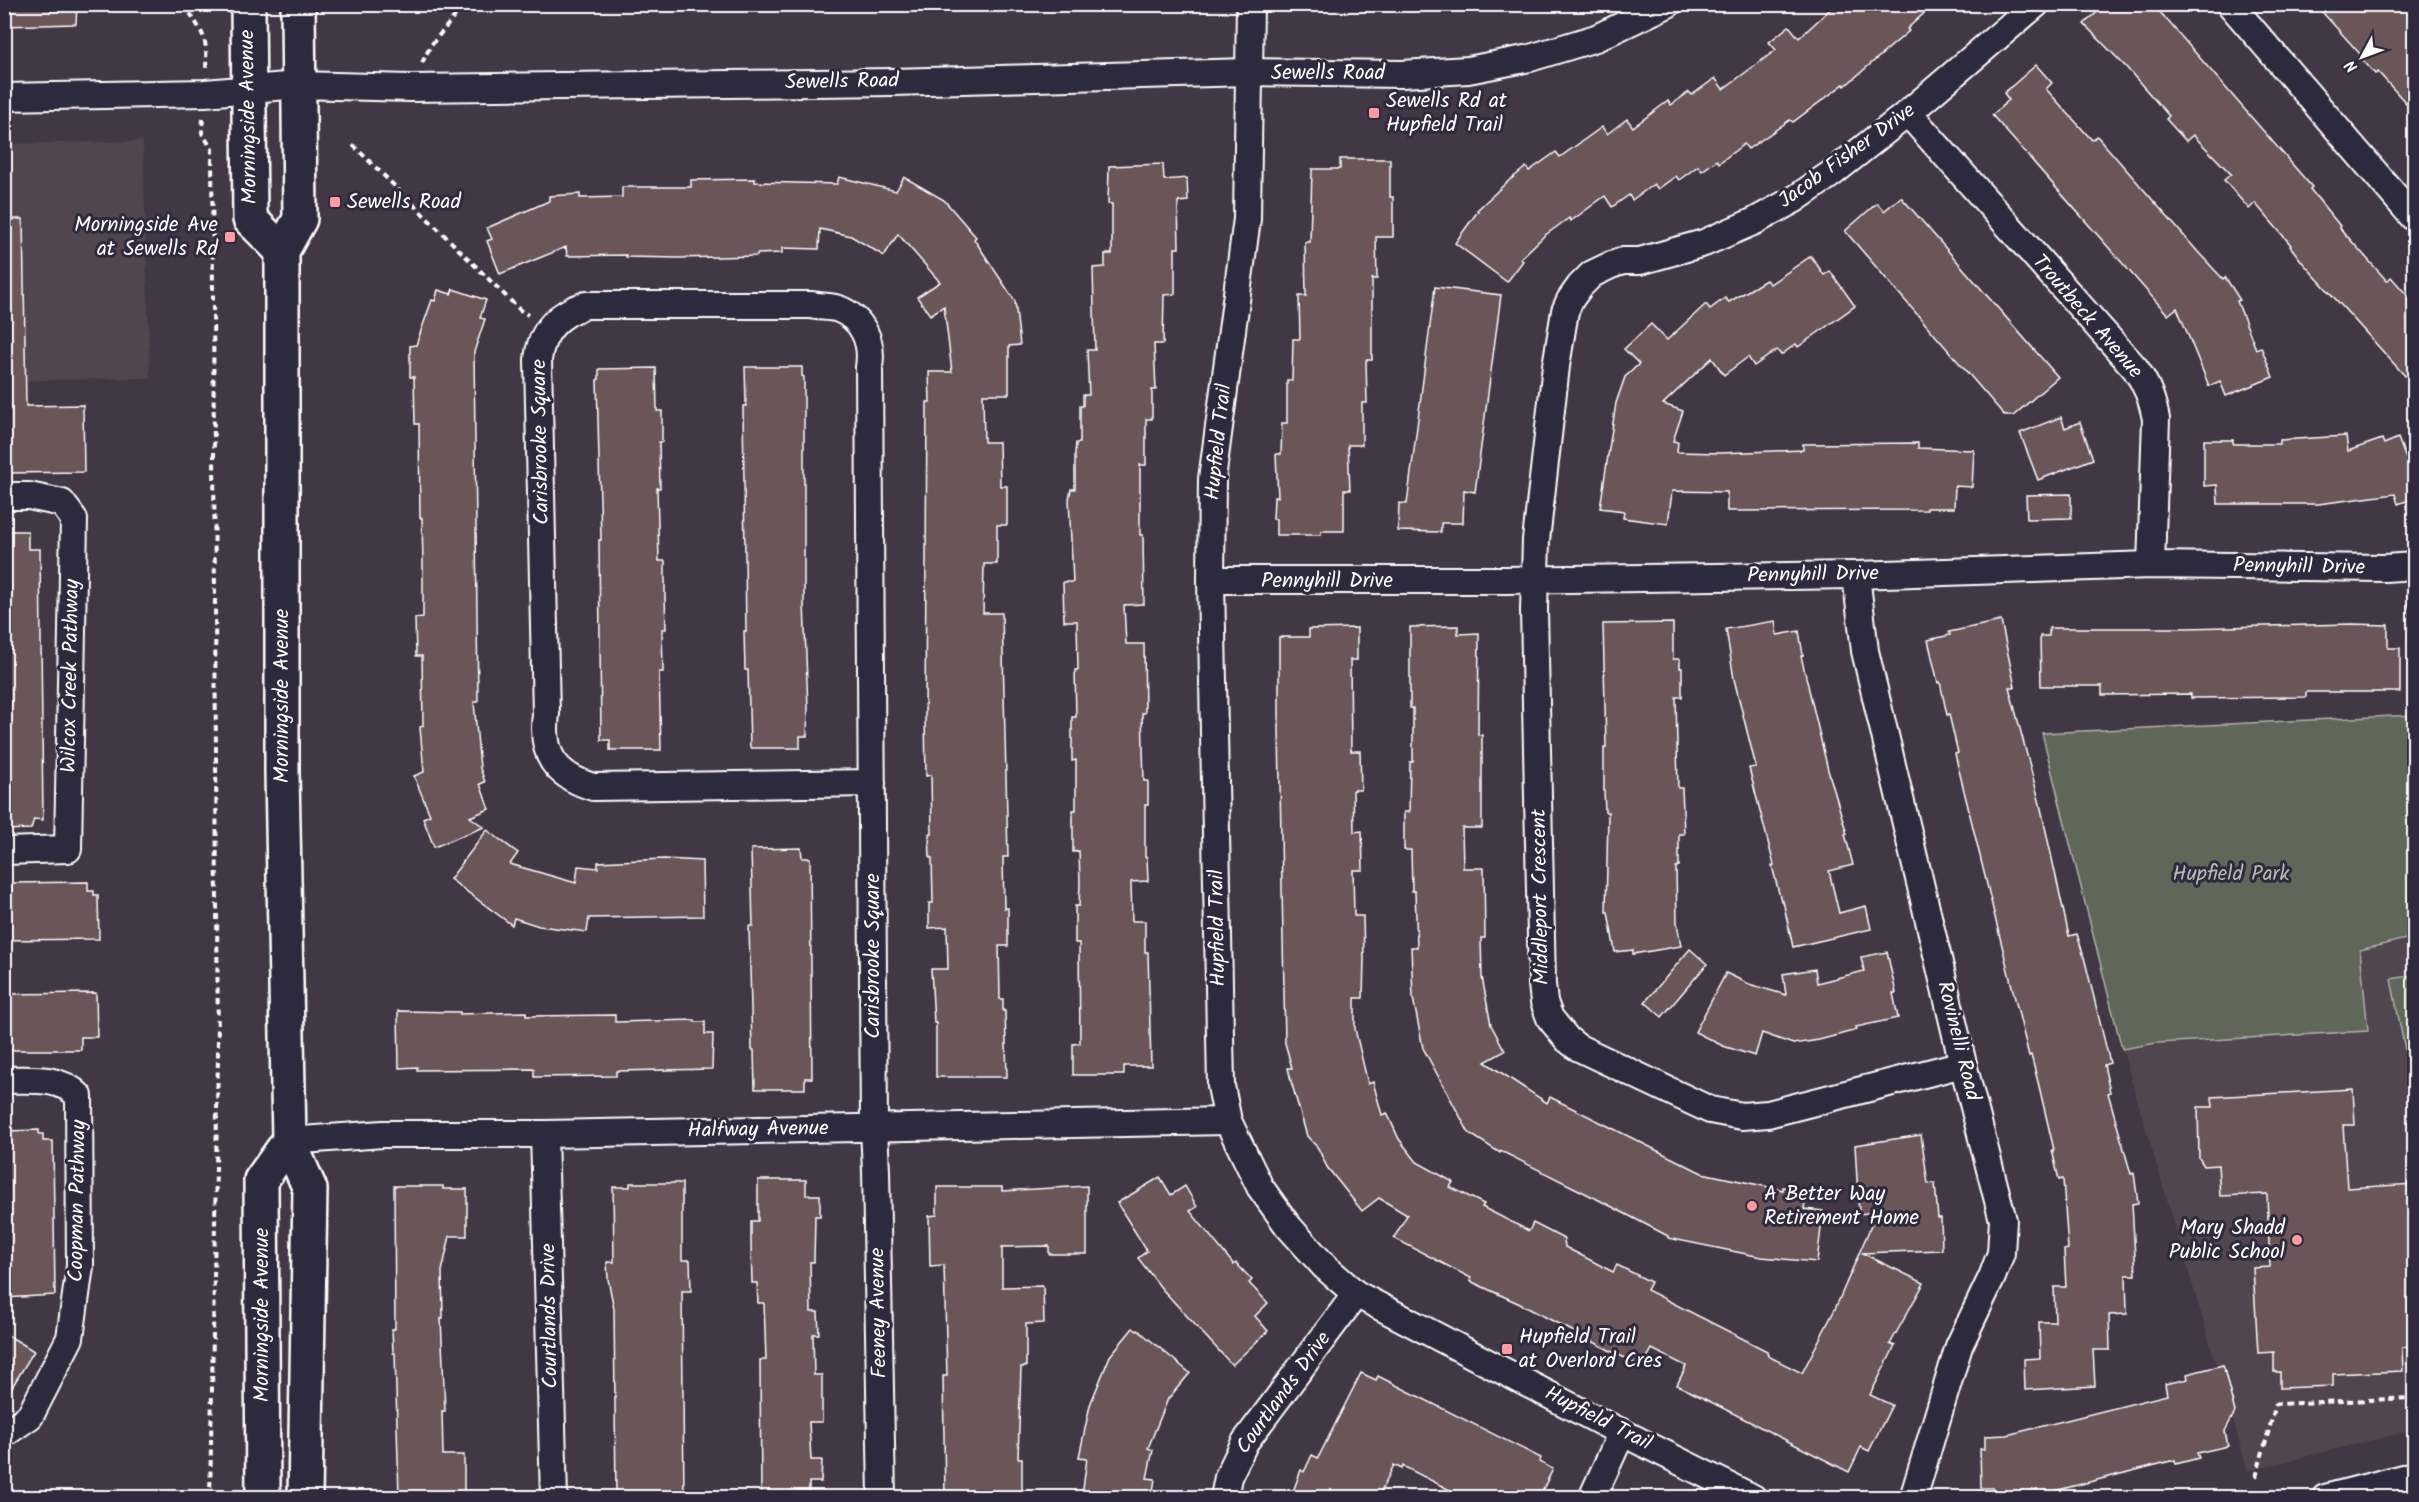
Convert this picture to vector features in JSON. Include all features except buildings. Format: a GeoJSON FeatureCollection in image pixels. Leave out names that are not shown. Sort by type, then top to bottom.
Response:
{"type":"FeatureCollection","features":[{"type":"Feature","properties":{"kind":"main road","name":"Morningside Avenue"},"geometry":{"type":"LineString","coordinates":[[248,4],[250,219],[282,251]]}},
{"type":"Feature","properties":{"kind":"main road","name":"Morningside Avenue"},"geometry":{"type":"LineString","coordinates":[[298,4],[300,219],[282,251],[282,773],[289,1141],[310,1189],[305,1497]]}},
{"type":"Feature","properties":{"kind":"main road","name":"Morningside Avenue"},"geometry":{"type":"LineString","coordinates":[[263,1497],[261,1180],[289,1141]]}},
{"type":"Feature","properties":{"kind":"street","name":"Hupfield Trail"},"geometry":{"type":"LineString","coordinates":[[1251,4],[1247,219],[1212,479],[1211,580],[1221,1086],[1228,1121],[1260,1187],[1288,1226],[1325,1267],[1356,1294],[1753,1497]]}},
{"type":"Feature","properties":{"kind":"street","name":"Sewells Road"},"geometry":{"type":"LineString","coordinates":[[4,97],[248,90],[298,85],[410,88],[893,82],[1249,72],[1402,74],[1468,70],[1530,58],[1596,38],[1668,4]]}},
{"type":"Feature","properties":{"kind":"street","name":"Jacob Fisher Drive"},"geometry":{"type":"LineString","coordinates":[[1535,580],[1536,540],[1556,366],[1565,311],[1580,286],[1592,274],[1611,265],[1623,261],[1640,261],[1704,243],[1755,221],[1795,199],[1831,174],[1908,113],[2036,4]]}},
{"type":"Feature","properties":{"kind":"street"},"geometry":{"type":"LineString","coordinates":[[2230,4],[2415,218]]}},
{"type":"Feature","properties":{"kind":"street","name":"Troutbeck Avenue"},"geometry":{"type":"LineString","coordinates":[[1908,113],[2146,383],[2153,401],[2156,419],[2151,565]]}},
{"type":"Feature","properties":{"kind":"street","name":"Carisbrooke Square"},"geometry":{"type":"LineString","coordinates":[[872,783],[593,787],[575,781],[562,773],[553,761],[546,747],[544,732],[546,702],[538,360],[543,338],[549,328],[566,313],[586,305],[810,305],[838,309],[847,313],[860,324],[867,336],[871,350],[869,379],[872,783],[874,1128]]}},
{"type":"Feature","properties":{"kind":"street","name":"Wilcox Creek Pathway"},"geometry":{"type":"LineString","coordinates":[[4,496],[28,496],[62,503],[74,519],[68,849],[4,851]]}},
{"type":"Feature","properties":{"kind":"street","name":"Pennyhill Drive"},"geometry":{"type":"LineString","coordinates":[[1211,580],[1535,580],[1856,575],[2151,565],[2409,566]]}},
{"type":"Feature","properties":{"kind":"street","name":"Rovinelli Road"},"geometry":{"type":"LineString","coordinates":[[1856,575],[1865,651],[1963,1064],[2003,1220],[2001,1253],[1959,1346],[1913,1497]]}},
{"type":"Feature","properties":{"kind":"street","name":"Middleport Crescent"},"geometry":{"type":"LineString","coordinates":[[1535,580],[1542,984],[1550,1018],[1561,1032],[1577,1047],[1710,1110],[1742,1116],[1768,1114],[1963,1064]]}},
{"type":"Feature","properties":{"kind":"street","name":"Coopman Pathway"},"geometry":{"type":"LineString","coordinates":[[4,1080],[42,1080],[70,1087],[79,1096],[80,1247],[80,1266],[70,1338],[30,1416],[4,1434]]}},
{"type":"Feature","properties":{"kind":"street","name":"Halfway Avenue"},"geometry":{"type":"LineString","coordinates":[[289,1141],[383,1134],[544,1134],[1228,1121]]}},
{"type":"Feature","properties":{"kind":"street","name":"Feeney Avenue"},"geometry":{"type":"LineString","coordinates":[[874,1128],[882,1497]]}},
{"type":"Feature","properties":{"kind":"street","name":"Courtlands Drive"},"geometry":{"type":"LineString","coordinates":[[544,1134],[554,1497]]}},
{"type":"Feature","properties":{"kind":"street","name":"Courtlands Drive"},"geometry":{"type":"LineString","coordinates":[[1224,1497],[1228,1477],[1245,1442],[1356,1294]]}},
{"type":"Feature","properties":{"kind":"street"},"geometry":{"type":"LineString","coordinates":[[1592,1497],[1622,1432]]}},
{"type":"Feature","properties":{"kind":"street"},"geometry":{"type":"LineString","coordinates":[[2325,1497],[2415,1475]]}},
{"type":"Feature","properties":{"kind":"path"},"geometry":{"type":"LineString","coordinates":[[185,4],[204,32],[207,51]]}},
{"type":"Feature","properties":{"kind":"path"},"geometry":{"type":"LineString","coordinates":[[410,88],[431,45],[465,4]]}},
{"type":"Feature","properties":{"kind":"path"},"geometry":{"type":"LineString","coordinates":[[202,126],[202,133],[212,149],[218,1057],[210,1497]]}},
{"type":"Feature","properties":{"kind":"path"},"geometry":{"type":"LineString","coordinates":[[353,145],[520,310],[549,328]]}},
{"type":"Feature","properties":{"kind":"path"},"geometry":{"type":"LineString","coordinates":[[2409,566],[2415,675]]}},
{"type":"Feature","properties":{"kind":"path"},"geometry":{"type":"LineString","coordinates":[[2256,1477],[2276,1404],[2415,1398]]}},
{"type":"Feature","properties":{"kind":"shaded area"},"geometry":{"type":"Polygon","coordinates":[[[143,141],[150,378],[5,381],[4,144],[143,141]]]}},
{"type":"Feature","properties":{"kind":"shaded area","name":"Mary Shadd Public School"},"geometry":{"type":"Polygon","coordinates":[[[2414,937],[2414,1430],[2248,1471],[2122,1049],[2157,1043],[2368,1030],[2360,949],[2414,937]]]}},
{"type":"Feature","properties":{"kind":"green space","name":"Hupfield Park"},"geometry":{"type":"Polygon","coordinates":[[[2414,715],[2414,937],[2360,950],[2368,1031],[2157,1043],[2122,1049],[2042,733],[2414,715]]]}},
{"type":"Feature","properties":{"kind":"green space"},"geometry":{"type":"Polygon","coordinates":[[[2414,975],[2414,1047],[2405,1050],[2391,979],[2414,975]]]}},
{"type":"Feature","properties":{"kind":"place","name":"Sewells Rd at Hupfield Trail"},"geometry":{"type":"Point","coordinates":[1374,113]}},
{"type":"Feature","properties":{"kind":"place","name":"Sewells Road"},"geometry":{"type":"Point","coordinates":[335,202]}},
{"type":"Feature","properties":{"kind":"place","name":"Morningside Ave at Sewells Rd"},"geometry":{"type":"Point","coordinates":[230,237]}},
{"type":"Feature","properties":{"kind":"place","name":"A Better Way Retirement Home"},"geometry":{"type":"Point","coordinates":[1752,1206]}},
{"type":"Feature","properties":{"kind":"place","name":"Mary Shadd Public School"},"geometry":{"type":"Point","coordinates":[2297,1240]}},
{"type":"Feature","properties":{"kind":"place","name":"Hupfield Trail at Overlord Cres"},"geometry":{"type":"Point","coordinates":[1507,1349]}}]}
